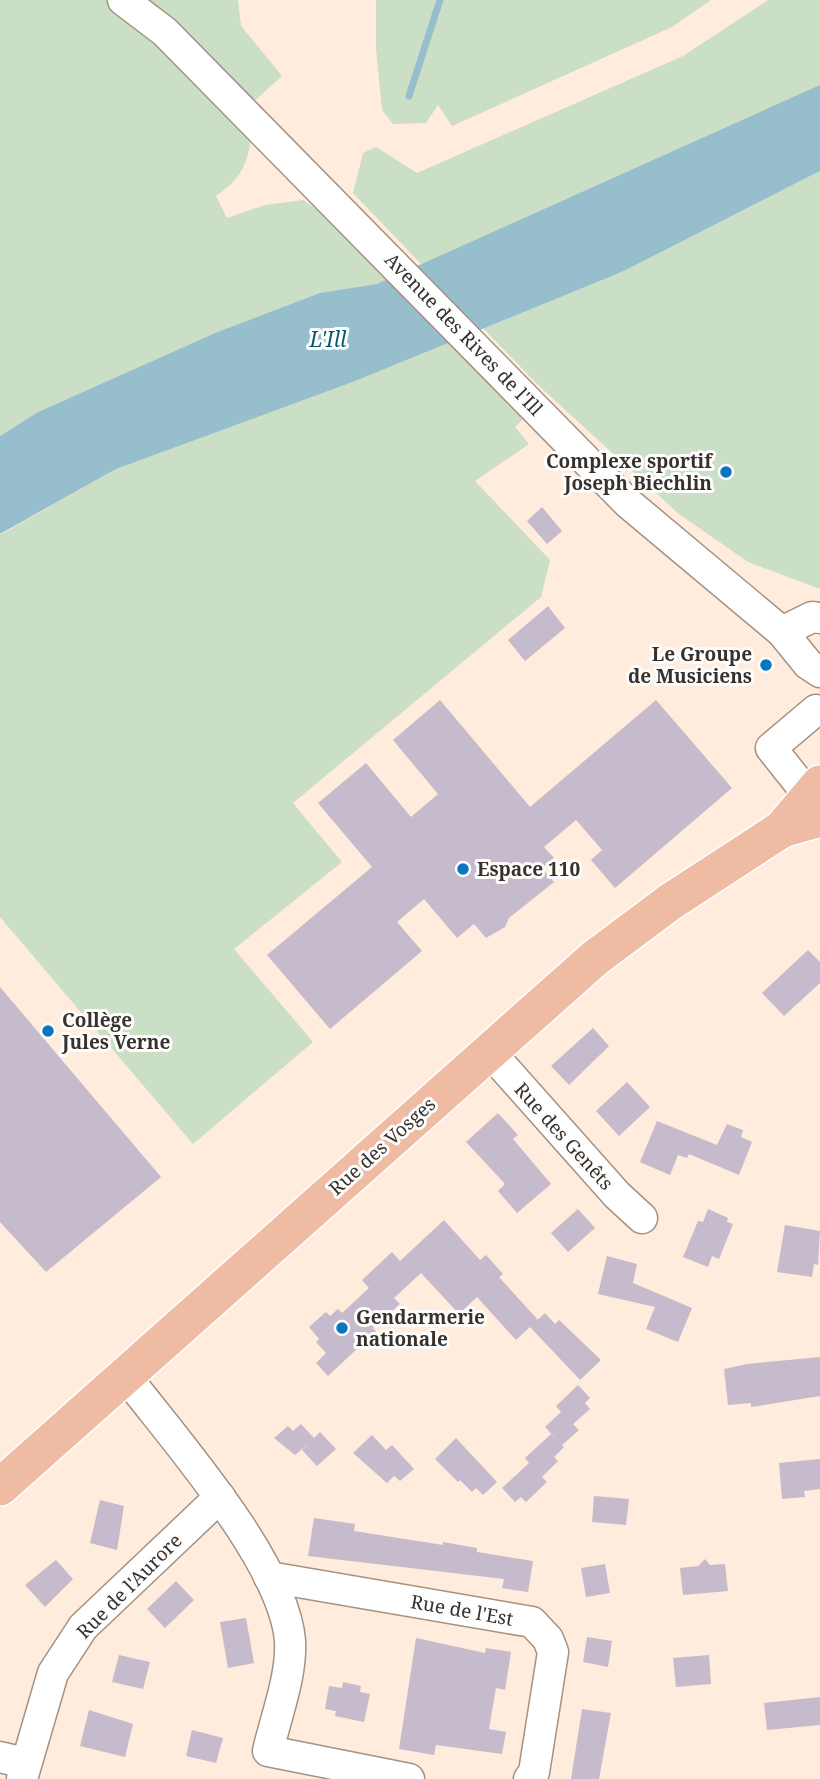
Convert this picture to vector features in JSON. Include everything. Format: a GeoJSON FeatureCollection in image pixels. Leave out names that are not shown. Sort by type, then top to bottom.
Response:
{"type":"FeatureCollection","features":[{"type":"Feature","properties":{"kind":"main road","name":"Rue des Vosges"},"geometry":{"type":"LineString","coordinates":[[782,829],[811,786]]}},
{"type":"Feature","properties":{"kind":"main road","name":"Rue des Vosges"},"geometry":{"type":"LineString","coordinates":[[0,1487],[595,958],[670,902],[782,829],[820,818]]}},
{"type":"Feature","properties":{"kind":"street","name":"Avenue des Rives de l'Ill"},"geometry":{"type":"LineString","coordinates":[[123,0],[165,32],[628,503],[782,632],[814,668],[818,704]]}},
{"type":"Feature","properties":{"kind":"street"},"geometry":{"type":"LineString","coordinates":[[782,632],[812,617],[820,618]]}},
{"type":"Feature","properties":{"kind":"street"},"geometry":{"type":"LineString","coordinates":[[811,786],[771,748],[818,704]]}},
{"type":"Feature","properties":{"kind":"street","name":"Rue des Genêts"},"geometry":{"type":"LineString","coordinates":[[489,1051],[617,1195],[642,1218]]}},
{"type":"Feature","properties":{"kind":"street"},"geometry":{"type":"LineString","coordinates":[[125,1375],[220,1497],[269,1577],[286,1616],[290,1642],[289,1663],[268,1751],[409,1779]]}},
{"type":"Feature","properties":{"kind":"street","name":"Rue de l'Aurore"},"geometry":{"type":"LineString","coordinates":[[16,1767],[52,1673],[83,1627],[220,1497]]}},
{"type":"Feature","properties":{"kind":"street","name":"Rue de l'Est"},"geometry":{"type":"LineString","coordinates":[[269,1577],[532,1622],[541,1630],[553,1652],[534,1772],[529,1779]]}},
{"type":"Feature","properties":{"kind":"street"},"geometry":{"type":"LineString","coordinates":[[286,1616],[305,1584]]}},
{"type":"Feature","properties":{"kind":"green space"},"geometry":{"type":"Polygon","coordinates":[[[0,0],[238,0],[241,26],[282,76],[233,120],[251,139],[241,172],[216,196],[227,218],[265,205],[303,200],[328,217],[390,281],[215,333],[38,412],[0,436],[0,0]]]}},
{"type":"Feature","properties":{"kind":"green space"},"geometry":{"type":"Polygon","coordinates":[[[376,0],[711,0],[672,27],[452,126],[438,105],[426,123],[393,124],[382,110],[376,49],[376,0]]]}},
{"type":"Feature","properties":{"kind":"green space"},"geometry":{"type":"Polygon","coordinates":[[[768,0],[820,0],[820,85],[778,106],[423,266],[353,193],[363,153],[376,147],[417,173],[683,56],[768,0]]]}},
{"type":"Feature","properties":{"kind":"green space"},"geometry":{"type":"Polygon","coordinates":[[[820,171],[820,589],[748,562],[679,514],[538,385],[483,328],[624,271],[820,171]]]}},
{"type":"Feature","properties":{"kind":"green space"},"geometry":{"type":"Polygon","coordinates":[[[449,342],[523,419],[515,427],[529,444],[475,481],[550,560],[541,597],[293,803],[342,862],[234,949],[313,1042],[193,1144],[0,917],[0,535],[116,469],[449,342]]]}},
{"type":"Feature","properties":{"kind":"water","name":"L'Ill"},"geometry":{"type":"Polygon","coordinates":[[[820,85],[820,171],[624,271],[355,381],[116,469],[0,534],[0,436],[38,412],[215,333],[320,293],[377,284],[820,85]]]}},
{"type":"Feature","properties":{"kind":"building"},"geometry":{"type":"Polygon","coordinates":[[[542,507],[562,531],[547,544],[527,521],[542,507]]]}},
{"type":"Feature","properties":{"kind":"building"},"geometry":{"type":"Polygon","coordinates":[[[548,606],[565,628],[525,661],[508,640],[548,606]]]}},
{"type":"Feature","properties":{"kind":"building","name":"Espace 110"},"geometry":{"type":"Polygon","coordinates":[[[440,700],[530,807],[656,700],[732,788],[615,888],[591,860],[602,850],[576,820],[544,847],[554,858],[542,868],[554,882],[509,918],[505,927],[486,938],[474,924],[457,938],[424,899],[397,922],[422,951],[330,1029],[267,955],[372,867],[318,803],[366,763],[411,817],[438,794],[393,740],[440,700]]]}},
{"type":"Feature","properties":{"kind":"building"},"geometry":{"type":"Polygon","coordinates":[[[808,950],[820,962],[820,983],[784,1016],[762,993],[808,950]]]}},
{"type":"Feature","properties":{"kind":"building"},"geometry":{"type":"Polygon","coordinates":[[[0,987],[161,1177],[46,1272],[0,1222],[0,987]]]}},
{"type":"Feature","properties":{"kind":"building"},"geometry":{"type":"Polygon","coordinates":[[[593,1028],[609,1046],[569,1085],[551,1066],[593,1028]]]}},
{"type":"Feature","properties":{"kind":"building"},"geometry":{"type":"Polygon","coordinates":[[[627,1082],[650,1107],[619,1136],[596,1111],[627,1082]]]}},
{"type":"Feature","properties":{"kind":"building"},"geometry":{"type":"Polygon","coordinates":[[[498,1113],[518,1135],[513,1139],[551,1184],[517,1213],[498,1191],[505,1184],[466,1142],[498,1113]]]}},
{"type":"Feature","properties":{"kind":"building"},"geometry":{"type":"Polygon","coordinates":[[[657,1121],[717,1145],[727,1124],[743,1130],[741,1137],[752,1142],[739,1175],[689,1154],[687,1158],[678,1155],[670,1175],[640,1162],[657,1121]]]}},
{"type":"Feature","properties":{"kind":"building"},"geometry":{"type":"Polygon","coordinates":[[[578,1209],[595,1228],[568,1252],[551,1233],[578,1209]]]}},
{"type":"Feature","properties":{"kind":"building"},"geometry":{"type":"Polygon","coordinates":[[[708,1209],[728,1218],[727,1222],[733,1224],[719,1259],[712,1256],[708,1267],[683,1257],[698,1221],[703,1222],[708,1209]]]}},
{"type":"Feature","properties":{"kind":"building"},"geometry":{"type":"Polygon","coordinates":[[[444,1220],[480,1260],[486,1255],[503,1274],[499,1277],[538,1320],[545,1313],[555,1324],[559,1320],[601,1360],[580,1380],[530,1327],[516,1340],[477,1297],[459,1314],[421,1273],[394,1298],[400,1304],[373,1328],[376,1331],[328,1376],[316,1363],[326,1353],[316,1342],[319,1339],[309,1327],[326,1312],[330,1316],[338,1309],[342,1313],[369,1288],[362,1280],[392,1252],[400,1261],[444,1220]]]}},
{"type":"Feature","properties":{"kind":"building"},"geometry":{"type":"Polygon","coordinates":[[[785,1225],[820,1231],[818,1265],[814,1264],[812,1277],[777,1272],[785,1225]]]}},
{"type":"Feature","properties":{"kind":"building"},"geometry":{"type":"Polygon","coordinates":[[[607,1256],[637,1264],[633,1283],[692,1308],[678,1342],[646,1329],[655,1307],[598,1294],[607,1256]]]}},
{"type":"Feature","properties":{"kind":"building"},"geometry":{"type":"Polygon","coordinates":[[[820,1357],[820,1396],[751,1407],[751,1403],[728,1405],[724,1369],[747,1364],[820,1357]]]}},
{"type":"Feature","properties":{"kind":"building"},"geometry":{"type":"Polygon","coordinates":[[[578,1385],[590,1398],[585,1403],[590,1409],[573,1424],[579,1430],[562,1445],[564,1447],[554,1457],[558,1461],[542,1477],[547,1482],[526,1502],[521,1497],[515,1502],[502,1488],[529,1463],[525,1458],[551,1434],[557,1440],[545,1427],[561,1412],[556,1406],[578,1385]]]}},
{"type":"Feature","properties":{"kind":"building"},"geometry":{"type":"Polygon","coordinates":[[[301,1424],[314,1438],[320,1432],[336,1449],[317,1466],[302,1450],[308,1444],[295,1455],[274,1438],[288,1426],[293,1431],[301,1424]]]}},
{"type":"Feature","properties":{"kind":"building"},"geometry":{"type":"Polygon","coordinates":[[[372,1435],[386,1450],[392,1445],[414,1469],[400,1481],[394,1476],[387,1483],[353,1453],[372,1435]]]}},
{"type":"Feature","properties":{"kind":"building"},"geometry":{"type":"Polygon","coordinates":[[[456,1438],[497,1482],[483,1495],[476,1488],[472,1492],[460,1480],[458,1482],[435,1459],[456,1438]]]}},
{"type":"Feature","properties":{"kind":"building"},"geometry":{"type":"Polygon","coordinates":[[[820,1459],[820,1489],[804,1491],[805,1497],[782,1499],[779,1463],[820,1459]]]}},
{"type":"Feature","properties":{"kind":"building"},"geometry":{"type":"Polygon","coordinates":[[[594,1496],[629,1499],[626,1525],[592,1522],[594,1496]]]}},
{"type":"Feature","properties":{"kind":"building"},"geometry":{"type":"Polygon","coordinates":[[[100,1500],[124,1506],[117,1550],[90,1543],[100,1500]]]}},
{"type":"Feature","properties":{"kind":"building"},"geometry":{"type":"Polygon","coordinates":[[[314,1518],[355,1524],[354,1531],[443,1545],[443,1542],[477,1548],[477,1552],[533,1561],[528,1592],[502,1588],[504,1579],[308,1556],[314,1518]]]}},
{"type":"Feature","properties":{"kind":"building"},"geometry":{"type":"Polygon","coordinates":[[[705,1559],[710,1565],[725,1564],[728,1591],[683,1595],[680,1568],[698,1566],[705,1559]]]}},
{"type":"Feature","properties":{"kind":"building"},"geometry":{"type":"Polygon","coordinates":[[[56,1560],[73,1579],[45,1607],[25,1585],[56,1560]]]}},
{"type":"Feature","properties":{"kind":"building"},"geometry":{"type":"Polygon","coordinates":[[[605,1564],[610,1593],[586,1597],[581,1568],[605,1564]]]}},
{"type":"Feature","properties":{"kind":"building"},"geometry":{"type":"Polygon","coordinates":[[[176,1581],[194,1600],[165,1628],[147,1609],[176,1581]]]}},
{"type":"Feature","properties":{"kind":"building"},"geometry":{"type":"Polygon","coordinates":[[[246,1618],[254,1663],[228,1668],[220,1622],[246,1618]]]}},
{"type":"Feature","properties":{"kind":"building"},"geometry":{"type":"Polygon","coordinates":[[[587,1637],[612,1641],[608,1667],[583,1662],[587,1637]]]}},
{"type":"Feature","properties":{"kind":"building"},"geometry":{"type":"Polygon","coordinates":[[[416,1638],[485,1653],[486,1648],[511,1652],[505,1690],[496,1688],[489,1729],[506,1732],[502,1754],[436,1745],[434,1755],[399,1749],[416,1638]]]}},
{"type":"Feature","properties":{"kind":"building"},"geometry":{"type":"Polygon","coordinates":[[[119,1655],[150,1662],[143,1689],[112,1682],[119,1655]]]}},
{"type":"Feature","properties":{"kind":"building"},"geometry":{"type":"Polygon","coordinates":[[[709,1655],[711,1684],[676,1687],[673,1658],[709,1655]]]}},
{"type":"Feature","properties":{"kind":"building"},"geometry":{"type":"Polygon","coordinates":[[[343,1682],[361,1686],[360,1692],[370,1694],[364,1722],[335,1716],[336,1711],[325,1709],[329,1686],[342,1688],[343,1682]]]}},
{"type":"Feature","properties":{"kind":"building"},"geometry":{"type":"Polygon","coordinates":[[[820,1697],[820,1725],[767,1730],[764,1703],[820,1697]]]}},
{"type":"Feature","properties":{"kind":"building"},"geometry":{"type":"Polygon","coordinates":[[[582,1709],[611,1713],[599,1779],[571,1779],[582,1709]]]}},
{"type":"Feature","properties":{"kind":"building"},"geometry":{"type":"Polygon","coordinates":[[[89,1710],[133,1724],[125,1757],[80,1746],[89,1710]]]}},
{"type":"Feature","properties":{"kind":"building"},"geometry":{"type":"Polygon","coordinates":[[[192,1730],[223,1738],[216,1763],[186,1756],[192,1730]]]}},
{"type":"Feature","properties":{"kind":"waterway"},"geometry":{"type":"LineString","coordinates":[[409,96],[440,0]]}},
{"type":"Feature","properties":{"kind":"place","name":"Complexe sportif Joseph Biechlin"},"geometry":{"type":"Point","coordinates":[726,472]}},
{"type":"Feature","properties":{"kind":"place","name":"Le Groupe de Musiciens"},"geometry":{"type":"Point","coordinates":[766,665]}},
{"type":"Feature","properties":{"kind":"place","name":"Espace 110"},"geometry":{"type":"Point","coordinates":[463,869]}},
{"type":"Feature","properties":{"kind":"place","name":"Collège Jules Verne"},"geometry":{"type":"Point","coordinates":[48,1031]}},
{"type":"Feature","properties":{"kind":"place","name":"Gendarmerie nationale"},"geometry":{"type":"Point","coordinates":[342,1328]}}]}
